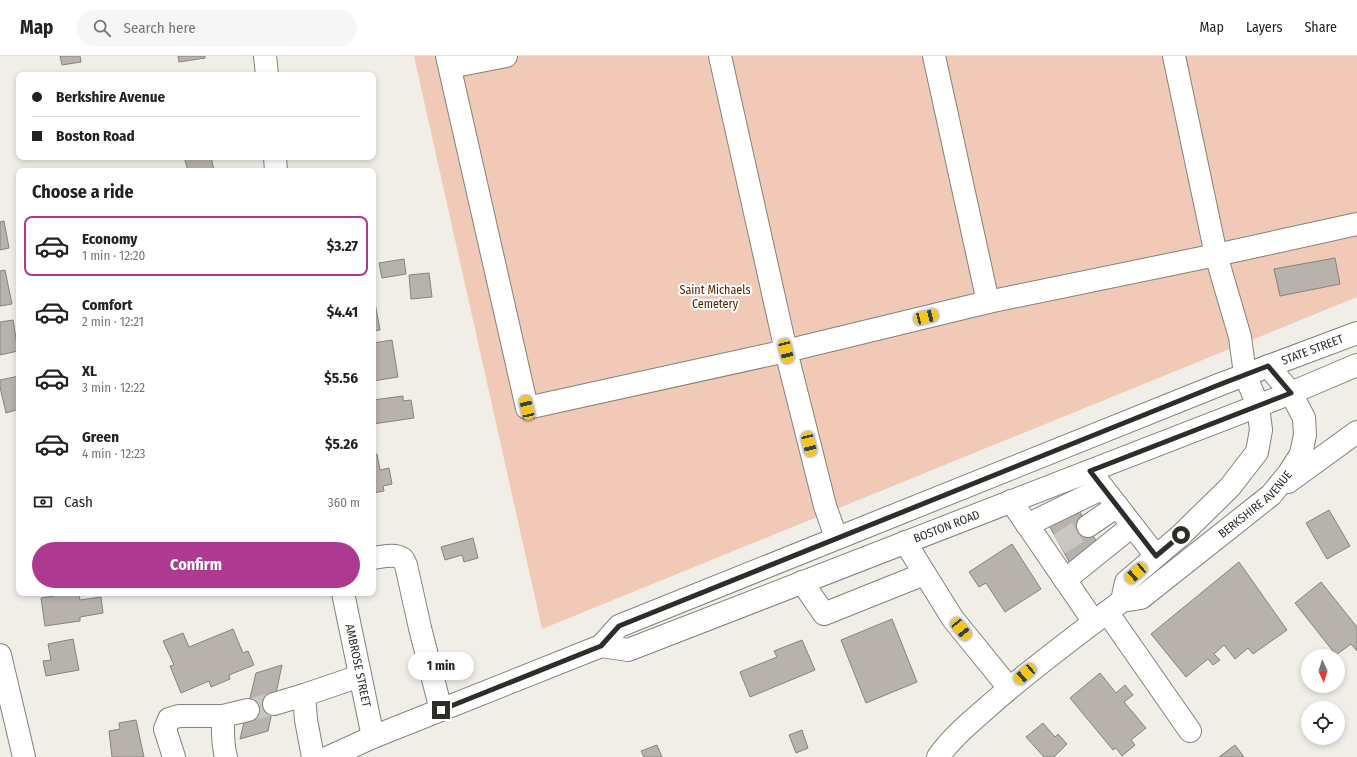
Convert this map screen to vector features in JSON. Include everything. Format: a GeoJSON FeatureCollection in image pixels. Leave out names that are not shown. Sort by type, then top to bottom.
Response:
{"type":"FeatureCollection","features":[{"type":"Feature","properties":{"kind":"main road"},"geometry":{"type":"LineString","coordinates":[[265,56],[267,72]]}},
{"type":"Feature","properties":{"kind":"main road"},"geometry":{"type":"LineString","coordinates":[[506,56],[448,62],[527,408],[786,351],[988,302],[1357,224]]}},
{"type":"Feature","properties":{"kind":"main road"},"geometry":{"type":"LineString","coordinates":[[720,56],[786,351],[825,506],[836,537]]}},
{"type":"Feature","properties":{"kind":"main road"},"geometry":{"type":"LineString","coordinates":[[934,56],[988,302]]}},
{"type":"Feature","properties":{"kind":"main road"},"geometry":{"type":"LineString","coordinates":[[1108,612],[1126,582],[1181,535],[1230,487],[1257,452],[1261,430],[1258,406],[1246,374],[1240,337],[1216,255],[1174,56]]}},
{"type":"Feature","properties":{"kind":"main road","name":"STATE STREET"},"geometry":{"type":"LineString","coordinates":[[1268,366],[1357,333]]}},
{"type":"Feature","properties":{"kind":"main road","name":"BERKSHIRE AVENUE"},"geometry":{"type":"LineString","coordinates":[[938,757],[971,722],[1025,674],[1108,612],[1142,598],[1271,495],[1289,473],[1301,454],[1305,435],[1304,418],[1291,393],[1240,337]]}},
{"type":"Feature","properties":{"kind":"main road"},"geometry":{"type":"LineString","coordinates":[[1291,393],[1357,364]]}},
{"type":"Feature","properties":{"kind":"main road"},"geometry":{"type":"LineString","coordinates":[[329,757],[373,737],[601,646],[619,626],[836,537],[1268,366]]}},
{"type":"Feature","properties":{"kind":"main road","name":"BOSTON ROAD"},"geometry":{"type":"LineString","coordinates":[[601,646],[628,650],[1291,393]]}},
{"type":"Feature","properties":{"kind":"main road"},"geometry":{"type":"LineString","coordinates":[[1271,495],[1357,432]]}},
{"type":"Feature","properties":{"kind":"main road"},"geometry":{"type":"LineString","coordinates":[[1090,471],[1156,556]]}},
{"type":"Feature","properties":{"kind":"main road"},"geometry":{"type":"LineString","coordinates":[[1027,525],[1103,488]]}},
{"type":"Feature","properties":{"kind":"main road"},"geometry":{"type":"LineString","coordinates":[[1011,501],[1027,525],[1053,548],[1065,580],[1108,612],[1190,731]]}},
{"type":"Feature","properties":{"kind":"main road"},"geometry":{"type":"LineString","coordinates":[[1088,526],[1118,506]]}},
{"type":"Feature","properties":{"kind":"main road"},"geometry":{"type":"LineString","coordinates":[[1065,580],[1132,526]]}},
{"type":"Feature","properties":{"kind":"main road"},"geometry":{"type":"LineString","coordinates":[[905,542],[953,619],[1009,688]]}},
{"type":"Feature","properties":{"kind":"main road"},"geometry":{"type":"LineString","coordinates":[[376,558],[389,556],[398,557],[403,559],[406,565],[441,710]]}},
{"type":"Feature","properties":{"kind":"main road"},"geometry":{"type":"LineString","coordinates":[[802,582],[824,614],[924,574]]}},
{"type":"Feature","properties":{"kind":"main road","name":"AMBROSE STREET"},"geometry":{"type":"LineString","coordinates":[[344,596],[373,737]]}},
{"type":"Feature","properties":{"kind":"main road"},"geometry":{"type":"LineString","coordinates":[[0,655],[24,757]]}},
{"type":"Feature","properties":{"kind":"main road"},"geometry":{"type":"LineString","coordinates":[[274,704],[360,676]]}},
{"type":"Feature","properties":{"kind":"main road"},"geometry":{"type":"LineString","coordinates":[[304,695],[306,720],[314,757]]}},
{"type":"Feature","properties":{"kind":"main road"},"geometry":{"type":"LineString","coordinates":[[174,757],[166,729],[169,719],[179,716],[223,716],[248,710]]}},
{"type":"Feature","properties":{"kind":"main road"},"geometry":{"type":"LineString","coordinates":[[223,716],[223,750],[226,757]]}},
{"type":"Feature","properties":{"kind":"green space","name":"Saint Michaels Cemetery"},"geometry":{"type":"Polygon","coordinates":[[[414,56],[1357,56],[1357,297],[542,629],[414,56]]]}},
{"type":"Feature","properties":{"kind":"building"},"geometry":{"type":"Polygon","coordinates":[[[60,56],[80,56],[81,62],[62,65],[60,56]]]}},
{"type":"Feature","properties":{"kind":"building"},"geometry":{"type":"Polygon","coordinates":[[[178,56],[205,56],[205,58],[179,62],[178,56]]]}},
{"type":"Feature","properties":{"kind":"building"},"geometry":{"type":"Polygon","coordinates":[[[185,160],[212,160],[214,168],[187,168],[185,160]]]}},
{"type":"Feature","properties":{"kind":"building"},"geometry":{"type":"Polygon","coordinates":[[[4,221],[9,248],[0,250],[0,222],[4,221]]]}},
{"type":"Feature","properties":{"kind":"building"},"geometry":{"type":"Polygon","coordinates":[[[1335,258],[1340,284],[1280,296],[1274,269],[1335,258]]]}},
{"type":"Feature","properties":{"kind":"building"},"geometry":{"type":"Polygon","coordinates":[[[404,259],[406,274],[382,278],[379,263],[404,259]]]}},
{"type":"Feature","properties":{"kind":"building"},"geometry":{"type":"Polygon","coordinates":[[[5,270],[12,304],[0,306],[0,271],[5,270]]]}},
{"type":"Feature","properties":{"kind":"building"},"geometry":{"type":"Polygon","coordinates":[[[429,273],[432,297],[411,299],[409,275],[429,273]]]}},
{"type":"Feature","properties":{"kind":"building"},"geometry":{"type":"Polygon","coordinates":[[[376,308],[380,330],[376,331],[376,308]]]}},
{"type":"Feature","properties":{"kind":"building"},"geometry":{"type":"Polygon","coordinates":[[[13,320],[16,339],[16,351],[0,355],[0,322],[13,320]]]}},
{"type":"Feature","properties":{"kind":"building"},"geometry":{"type":"Polygon","coordinates":[[[392,340],[398,377],[376,381],[376,343],[392,340]]]}},
{"type":"Feature","properties":{"kind":"building"},"geometry":{"type":"Polygon","coordinates":[[[16,377],[16,410],[6,413],[0,387],[0,380],[16,377]]]}},
{"type":"Feature","properties":{"kind":"building"},"geometry":{"type":"Polygon","coordinates":[[[403,396],[403,401],[411,400],[414,418],[376,424],[376,400],[403,396]]]}},
{"type":"Feature","properties":{"kind":"building"},"geometry":{"type":"Polygon","coordinates":[[[376,454],[380,470],[389,468],[392,484],[383,486],[384,491],[376,492],[376,454]]]}},
{"type":"Feature","properties":{"kind":"building"},"geometry":{"type":"Polygon","coordinates":[[[1075,503],[1100,548],[1071,565],[1046,520],[1075,503]]]}},
{"type":"Feature","properties":{"kind":"building"},"geometry":{"type":"Polygon","coordinates":[[[1329,510],[1350,546],[1327,559],[1306,523],[1329,510]]]}},
{"type":"Feature","properties":{"kind":"building"},"geometry":{"type":"Polygon","coordinates":[[[473,538],[478,558],[464,562],[462,555],[445,560],[441,547],[473,538]]]}},
{"type":"Feature","properties":{"kind":"building"},"geometry":{"type":"Polygon","coordinates":[[[1012,544],[1041,589],[1005,612],[986,583],[979,587],[969,572],[1012,544]]]}},
{"type":"Feature","properties":{"kind":"building"},"geometry":{"type":"Polygon","coordinates":[[[1239,562],[1287,630],[1253,654],[1248,648],[1235,659],[1224,645],[1214,654],[1220,660],[1213,665],[1208,659],[1186,677],[1151,634],[1239,562]]]}},
{"type":"Feature","properties":{"kind":"building"},"geometry":{"type":"Polygon","coordinates":[[[1321,582],[1357,627],[1357,651],[1351,644],[1344,649],[1331,649],[1295,603],[1321,582]]]}},
{"type":"Feature","properties":{"kind":"building"},"geometry":{"type":"Polygon","coordinates":[[[54,596],[79,596],[80,600],[101,597],[103,613],[80,617],[80,621],[45,626],[41,598],[54,596]]]}},
{"type":"Feature","properties":{"kind":"building"},"geometry":{"type":"Polygon","coordinates":[[[892,619],[917,682],[866,703],[841,640],[892,619]]]}},
{"type":"Feature","properties":{"kind":"building"},"geometry":{"type":"Polygon","coordinates":[[[233,629],[243,653],[248,651],[254,665],[229,675],[230,679],[211,687],[209,681],[181,693],[170,666],[174,665],[163,641],[183,633],[189,647],[233,629]]]}},
{"type":"Feature","properties":{"kind":"building"},"geometry":{"type":"Polygon","coordinates":[[[73,639],[79,670],[46,676],[43,661],[51,660],[48,644],[73,639]]]}},
{"type":"Feature","properties":{"kind":"building"},"geometry":{"type":"Polygon","coordinates":[[[802,640],[815,670],[750,697],[740,672],[777,657],[774,651],[802,640]]]}},
{"type":"Feature","properties":{"kind":"building"},"geometry":{"type":"Polygon","coordinates":[[[282,665],[268,731],[240,739],[256,673],[282,665]]]}},
{"type":"Feature","properties":{"kind":"building"},"geometry":{"type":"Polygon","coordinates":[[[1100,673],[1116,693],[1125,685],[1133,695],[1124,702],[1146,728],[1131,740],[1135,745],[1122,756],[1116,748],[1113,750],[1070,698],[1100,673]]]}},
{"type":"Feature","properties":{"kind":"building"},"geometry":{"type":"Polygon","coordinates":[[[136,720],[144,757],[112,757],[109,731],[120,729],[119,723],[136,720]]]}},
{"type":"Feature","properties":{"kind":"building"},"geometry":{"type":"Polygon","coordinates":[[[1043,723],[1055,737],[1058,734],[1067,744],[1054,757],[1044,757],[1026,737],[1043,723]]]}},
{"type":"Feature","properties":{"kind":"building"},"geometry":{"type":"Polygon","coordinates":[[[802,730],[808,748],[796,753],[789,735],[802,730]]]}},
{"type":"Feature","properties":{"kind":"building"},"geometry":{"type":"Polygon","coordinates":[[[657,745],[662,757],[644,757],[641,751],[657,745]]]}},
{"type":"Feature","properties":{"kind":"building"},"geometry":{"type":"Polygon","coordinates":[[[1235,745],[1244,757],[1219,757],[1235,745]]]}},
{"type":"Feature","properties":{"kind":"tunnel"},"geometry":{"type":"LineString","coordinates":[[1059,544],[1088,526]]}},
{"type":"Feature","properties":{"kind":"tunnel"},"geometry":{"type":"LineString","coordinates":[[248,710],[274,704]]}},
{"type":"Feature","properties":{"kind":"route"},"geometry":{"type":"LineString","coordinates":[[441,710],[601,646],[619,626],[836,537],[1268,366],[1291,393],[1090,471],[1156,556],[1181,535]]}}]}
